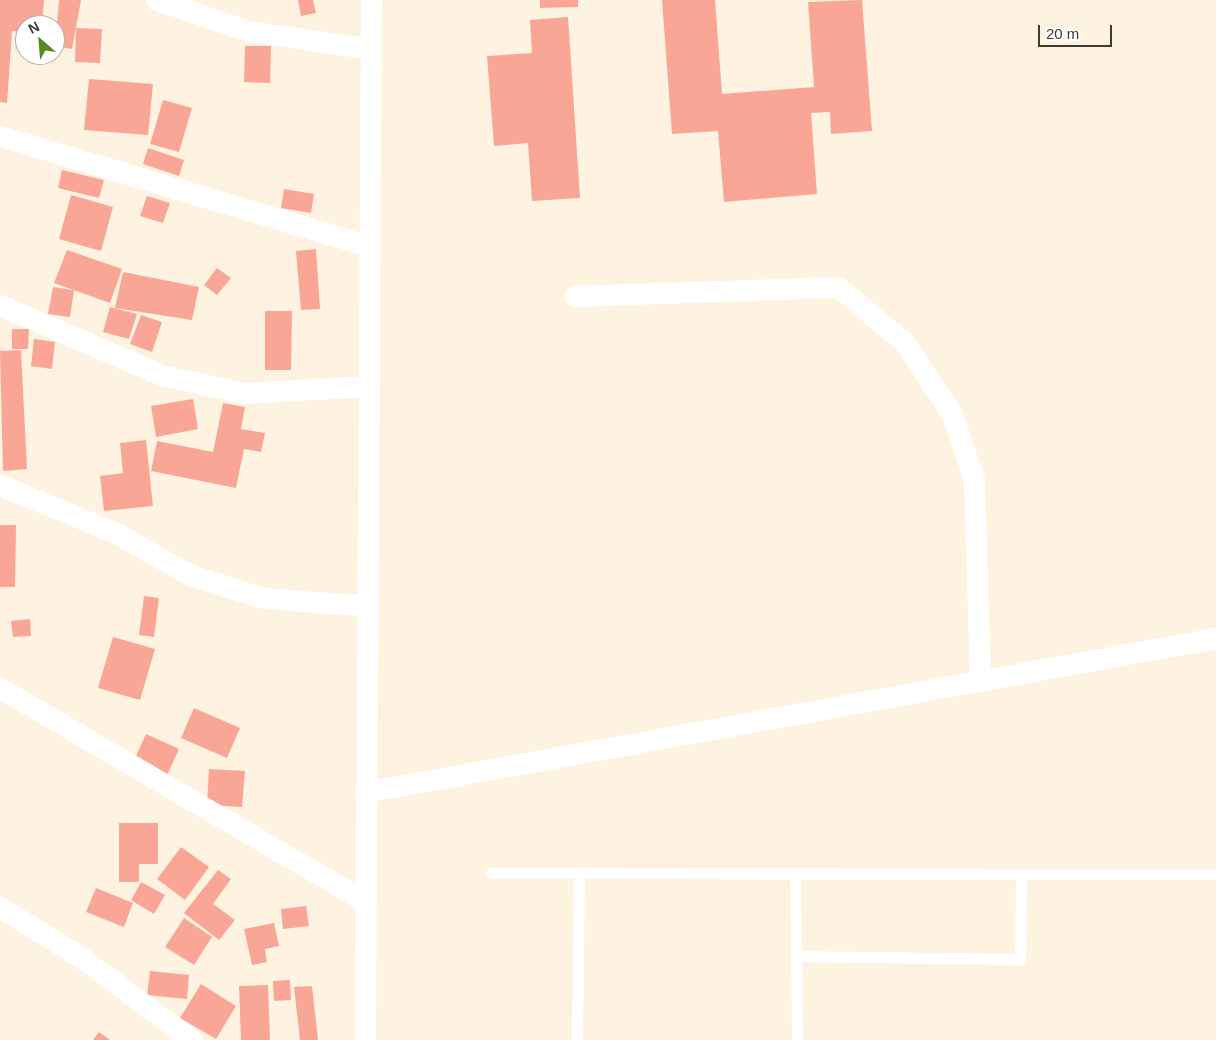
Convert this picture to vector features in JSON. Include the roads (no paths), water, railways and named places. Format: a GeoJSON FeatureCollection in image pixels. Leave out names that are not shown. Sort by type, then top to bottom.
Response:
{"type":"FeatureCollection","features":[{"type":"Feature","properties":{"kind":"street"},"geometry":{"type":"LineString","coordinates":[[157,0],[249,31],[371,49]]}},
{"type":"Feature","properties":{"kind":"street"},"geometry":{"type":"LineString","coordinates":[[365,1040],[371,0]]}},
{"type":"Feature","properties":{"kind":"street"},"geometry":{"type":"LineString","coordinates":[[0,136],[369,246]]}},
{"type":"Feature","properties":{"kind":"street"},"geometry":{"type":"LineString","coordinates":[[575,296],[838,287],[905,343],[952,414],[974,479],[980,681]]}},
{"type":"Feature","properties":{"kind":"street"},"geometry":{"type":"LineString","coordinates":[[0,305],[161,375],[244,393],[368,386]]}},
{"type":"Feature","properties":{"kind":"street"},"geometry":{"type":"LineString","coordinates":[[0,485],[116,533],[190,576],[264,598],[367,606]]}},
{"type":"Feature","properties":{"kind":"street"},"geometry":{"type":"LineString","coordinates":[[365,792],[1216,638]]}},
{"type":"Feature","properties":{"kind":"street"},"geometry":{"type":"LineString","coordinates":[[0,688],[365,901]]}},
{"type":"Feature","properties":{"kind":"street"},"geometry":{"type":"LineString","coordinates":[[0,906],[82,958],[192,1040]]}},
{"type":"Feature","properties":{"kind":"lane"},"geometry":{"type":"LineString","coordinates":[[491,873],[1216,874]]}},
{"type":"Feature","properties":{"kind":"lane"},"geometry":{"type":"LineString","coordinates":[[577,1040],[579,874]]}},
{"type":"Feature","properties":{"kind":"lane"},"geometry":{"type":"LineString","coordinates":[[795,874],[797,1040]]}},
{"type":"Feature","properties":{"kind":"lane"},"geometry":{"type":"LineString","coordinates":[[796,956],[1020,959],[1022,874]]}}]}
